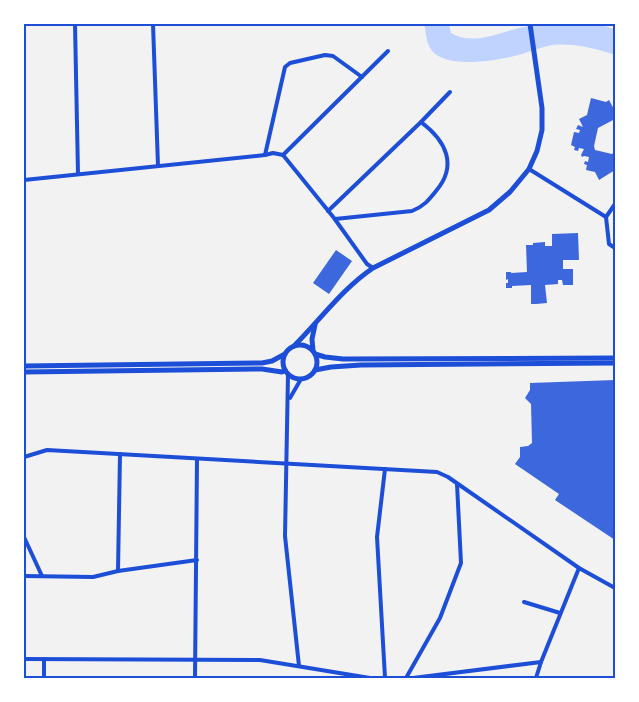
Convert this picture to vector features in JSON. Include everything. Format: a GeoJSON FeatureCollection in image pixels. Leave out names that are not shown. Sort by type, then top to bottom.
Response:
{"type":"FeatureCollection","features":[{"type":"Feature","properties":{"kind":"main road"},"geometry":{"type":"LineString","coordinates":[[24,366],[262,363],[272,361],[285,354],[316,325],[338,298],[361,276],[373,268],[489,210],[510,192],[529,169],[537,151],[542,130],[542,108],[530,24]]}},
{"type":"Feature","properties":{"kind":"main road"},"geometry":{"type":"LineString","coordinates":[[24,372],[262,369],[287,372],[301,379],[315,370],[317,362],[312,339],[316,325]]}},
{"type":"Feature","properties":{"kind":"main road"},"geometry":{"type":"LineString","coordinates":[[294,346],[302,345],[325,357],[343,359],[615,358]]}},
{"type":"Feature","properties":{"kind":"main road"},"geometry":{"type":"LineString","coordinates":[[285,354],[283,362],[287,372]]}},
{"type":"Feature","properties":{"kind":"main road"},"geometry":{"type":"LineString","coordinates":[[315,370],[361,365],[615,364]]}},
{"type":"Feature","properties":{"kind":"street"},"geometry":{"type":"LineString","coordinates":[[75,24],[78,174]]}},
{"type":"Feature","properties":{"kind":"street"},"geometry":{"type":"LineString","coordinates":[[153,24],[158,166]]}},
{"type":"Feature","properties":{"kind":"street"},"geometry":{"type":"LineString","coordinates":[[283,155],[388,51]]}},
{"type":"Feature","properties":{"kind":"street"},"geometry":{"type":"LineString","coordinates":[[265,155],[285,67],[290,62],[325,55],[333,56],[362,77]]}},
{"type":"Feature","properties":{"kind":"street"},"geometry":{"type":"LineString","coordinates":[[328,211],[450,92]]}},
{"type":"Feature","properties":{"kind":"street"},"geometry":{"type":"LineString","coordinates":[[335,220],[412,211],[424,206],[443,184],[448,169],[444,148],[434,132],[421,122]]}},
{"type":"Feature","properties":{"kind":"street"},"geometry":{"type":"LineString","coordinates":[[24,180],[273,153],[283,155],[335,220],[367,264],[373,268]]}},
{"type":"Feature","properties":{"kind":"street"},"geometry":{"type":"LineString","coordinates":[[529,169],[606,218]]}},
{"type":"Feature","properties":{"kind":"street"},"geometry":{"type":"LineString","coordinates":[[615,204],[606,218],[609,244],[615,248]]}},
{"type":"Feature","properties":{"kind":"street"},"geometry":{"type":"LineString","coordinates":[[287,372],[289,400],[285,536],[299,666]]}},
{"type":"Feature","properties":{"kind":"street"},"geometry":{"type":"LineString","coordinates":[[289,400],[301,379]]}},
{"type":"Feature","properties":{"kind":"street"},"geometry":{"type":"LineString","coordinates":[[24,457],[47,450],[437,472],[457,483],[579,568],[615,588]]}},
{"type":"Feature","properties":{"kind":"street"},"geometry":{"type":"LineString","coordinates":[[118,572],[120,454]]}},
{"type":"Feature","properties":{"kind":"street"},"geometry":{"type":"LineString","coordinates":[[195,678],[197,459]]}},
{"type":"Feature","properties":{"kind":"street"},"geometry":{"type":"LineString","coordinates":[[384,678],[377,537],[385,469]]}},
{"type":"Feature","properties":{"kind":"street"},"geometry":{"type":"LineString","coordinates":[[406,678],[440,618],[461,562],[457,483]]}},
{"type":"Feature","properties":{"kind":"street"},"geometry":{"type":"LineString","coordinates":[[24,537],[42,576]]}},
{"type":"Feature","properties":{"kind":"street"},"geometry":{"type":"LineString","coordinates":[[24,576],[93,577],[197,560]]}},
{"type":"Feature","properties":{"kind":"street"},"geometry":{"type":"LineString","coordinates":[[536,678],[579,568]]}},
{"type":"Feature","properties":{"kind":"street"},"geometry":{"type":"LineString","coordinates":[[524,602],[560,613]]}},
{"type":"Feature","properties":{"kind":"street"},"geometry":{"type":"LineString","coordinates":[[24,659],[260,660],[370,678]]}},
{"type":"Feature","properties":{"kind":"street"},"geometry":{"type":"LineString","coordinates":[[44,659],[44,678]]}},
{"type":"Feature","properties":{"kind":"street"},"geometry":{"type":"LineString","coordinates":[[413,678],[541,662]]}},
{"type":"Feature","properties":{"kind":"water"},"geometry":{"type":"Polygon","coordinates":[[[424,24],[449,24],[451,33],[459,37],[476,38],[541,25],[595,24],[615,30],[615,55],[584,47],[552,45],[500,59],[458,62],[436,54],[428,44],[424,24]]]}},
{"type":"Feature","properties":{"kind":"building"},"geometry":{"type":"Polygon","coordinates":[[[591,98],[606,102],[609,100],[615,111],[615,119],[598,128],[594,146],[595,150],[612,154],[615,152],[615,170],[599,180],[595,172],[586,170],[587,165],[584,164],[585,161],[588,162],[589,157],[582,157],[584,149],[574,150],[575,147],[571,145],[574,132],[579,133],[580,130],[576,129],[578,125],[583,127],[579,119],[587,115],[591,98]]]}},
{"type":"Feature","properties":{"kind":"building"},"geometry":{"type":"Polygon","coordinates":[[[578,233],[579,260],[563,260],[563,269],[573,269],[573,285],[563,285],[562,280],[558,280],[558,284],[545,285],[547,303],[536,304],[531,304],[531,285],[506,288],[508,279],[506,280],[506,272],[527,272],[526,245],[545,242],[545,246],[552,246],[552,234],[578,233]]]}},
{"type":"Feature","properties":{"kind":"building"},"geometry":{"type":"Polygon","coordinates":[[[336,250],[352,261],[329,294],[313,283],[336,250]]]}},
{"type":"Feature","properties":{"kind":"building"},"geometry":{"type":"Polygon","coordinates":[[[615,380],[615,540],[555,500],[559,494],[515,464],[520,457],[520,447],[528,446],[532,443],[531,404],[525,398],[530,390],[530,383],[615,380]]]}}]}
